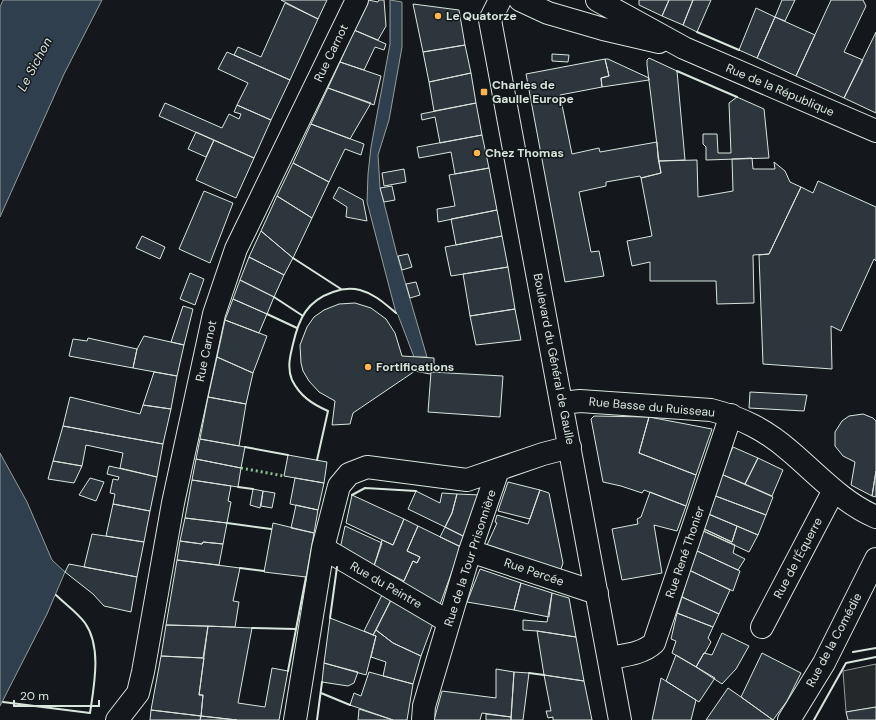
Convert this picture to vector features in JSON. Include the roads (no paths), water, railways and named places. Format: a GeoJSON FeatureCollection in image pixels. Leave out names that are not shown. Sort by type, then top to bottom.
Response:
{"type":"FeatureCollection","features":[{"type":"Feature","properties":{"kind":"street","name":"Rue Carnot"},"geometry":{"type":"LineString","coordinates":[[117,720],[138,693],[173,503],[214,314],[236,249],[357,0]]}},
{"type":"Feature","properties":{"kind":"street","name":"Boulevard du Général de Gaulle"},"geometry":{"type":"LineString","coordinates":[[500,0],[490,20],[620,720]]}},
{"type":"Feature","properties":{"kind":"street","name":"Rue de la République"},"geometry":{"type":"LineString","coordinates":[[520,0],[548,14],[602,29],[684,48]]}},
{"type":"Feature","properties":{"kind":"street","name":"Rue de la République"},"geometry":{"type":"LineString","coordinates":[[597,0],[684,48],[876,131]]}},
{"type":"Feature","properties":{"kind":"street","name":"Rue Basse du Ruisseau"},"geometry":{"type":"LineString","coordinates":[[562,403],[580,401],[711,410],[731,415],[753,424],[790,451],[834,490],[864,512],[876,517]]}},
{"type":"Feature","properties":{"kind":"street","name":"Rue René Thonier"},"geometry":{"type":"LineString","coordinates":[[609,658],[640,652],[648,649],[654,643],[731,415]]}},
{"type":"Feature","properties":{"kind":"street"},"geometry":{"type":"LineString","coordinates":[[295,720],[323,548],[339,486],[349,474],[367,468],[467,480],[544,454],[570,447]]}},
{"type":"Feature","properties":{"kind":"street","name":"Rue de la Tour Prisonnière"},"geometry":{"type":"LineString","coordinates":[[423,720],[424,706],[470,551],[498,470]]}},
{"type":"Feature","properties":{"kind":"street","name":"Rue de l'Équerre"},"geometry":{"type":"LineString","coordinates":[[762,627],[834,490]]}},
{"type":"Feature","properties":{"kind":"street","name":"Rue du Peintre"},"geometry":{"type":"LineString","coordinates":[[323,548],[449,622]]}},
{"type":"Feature","properties":{"kind":"street","name":"Rue Percée"},"geometry":{"type":"LineString","coordinates":[[470,551],[597,594]]}},
{"type":"Feature","properties":{"kind":"street","name":"Rue de la Comédie"},"geometry":{"type":"LineString","coordinates":[[789,720],[824,663],[876,559]]}},
{"type":"Feature","properties":{"kind":"water","name":"Le Sichon"},"geometry":{"type":"Polygon","coordinates":[[[3,0],[102,0],[64,74],[0,217],[0,7],[3,0]]]}},
{"type":"Feature","properties":{"kind":"water"},"geometry":{"type":"Polygon","coordinates":[[[390,0],[402,2],[402,47],[389,120],[378,155],[380,187],[396,251],[427,357],[414,357],[396,313],[367,202],[371,147],[390,44],[390,0]]]}},
{"type":"Feature","properties":{"kind":"water"},"geometry":{"type":"Polygon","coordinates":[[[0,453],[27,502],[52,560],[65,572],[47,614],[0,706],[0,453]]]}},
{"type":"Feature","properties":{"kind":"place","name":"Le Quatorze"},"geometry":{"type":"Point","coordinates":[438,16]}},
{"type":"Feature","properties":{"kind":"place","name":"Charles de Gaulle Europe"},"geometry":{"type":"Point","coordinates":[484,92]}},
{"type":"Feature","properties":{"kind":"place","name":"Chez Thomas"},"geometry":{"type":"Point","coordinates":[477,153]}},
{"type":"Feature","properties":{"kind":"place","name":"Fortifications"},"geometry":{"type":"Point","coordinates":[368,367]}}]}
